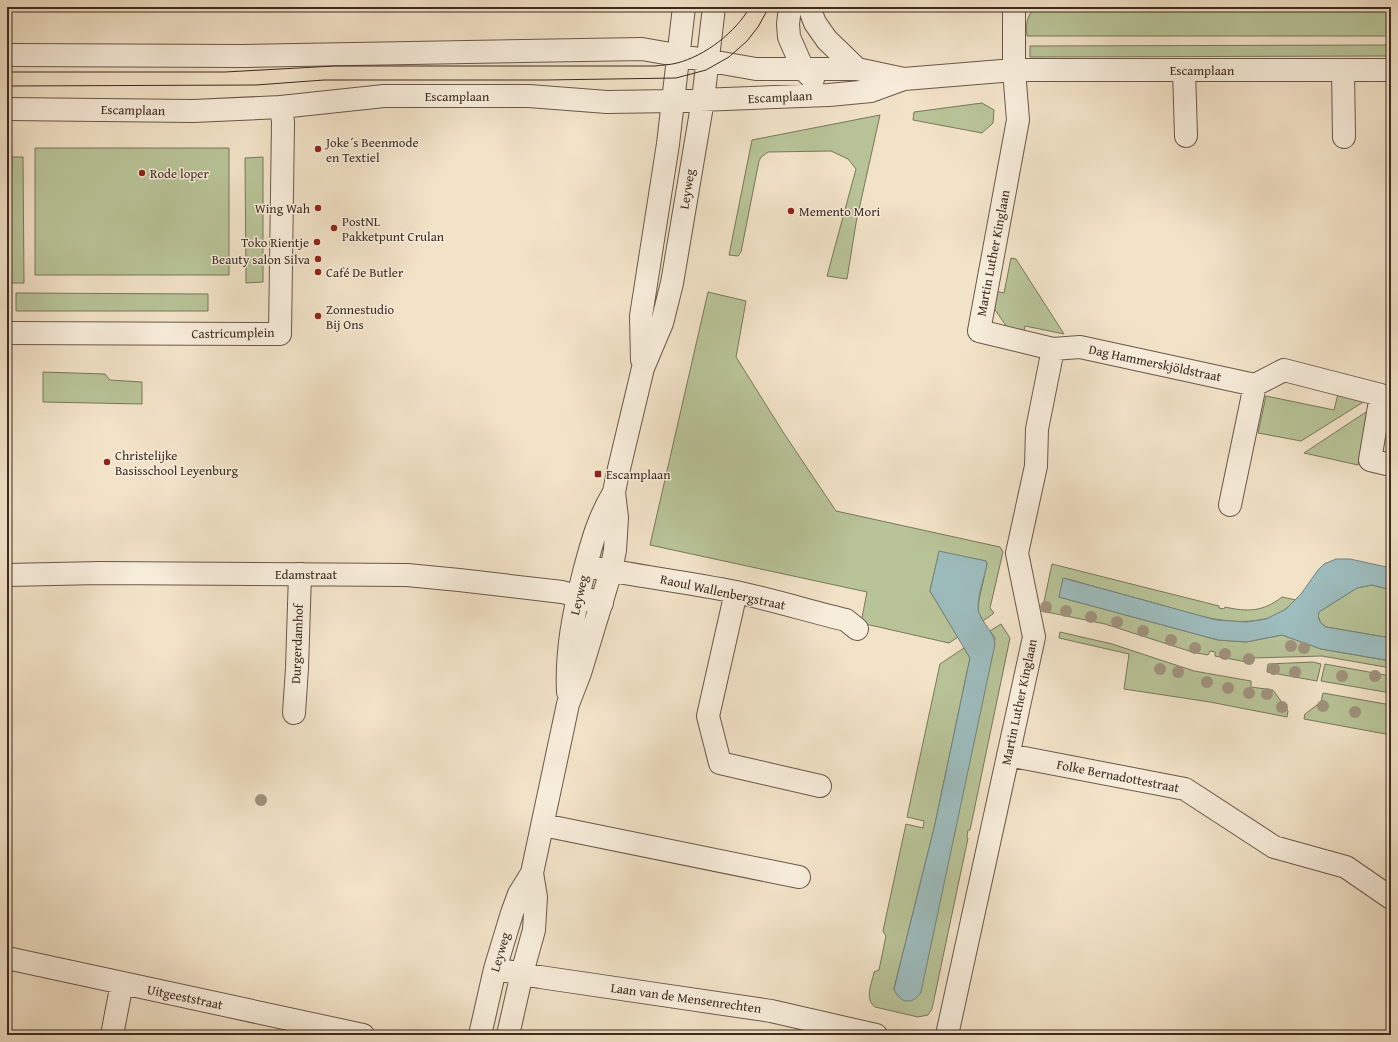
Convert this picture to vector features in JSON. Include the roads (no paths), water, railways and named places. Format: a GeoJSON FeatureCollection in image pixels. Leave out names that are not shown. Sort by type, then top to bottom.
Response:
{"type":"FeatureCollection","features":[{"type":"Feature","properties":{"kind":"street","name":"Leyweg"},"geometry":{"type":"LineString","coordinates":[[643,368],[641,316],[674,101],[684,7]]}},
{"type":"Feature","properties":{"kind":"street","name":"Leyweg"},"geometry":{"type":"LineString","coordinates":[[480,1035],[495,969],[519,894],[532,873],[568,704],[580,673],[611,571],[615,550],[617,518],[614,492],[616,477],[643,368],[662,323],[672,283],[703,100],[714,7]]}},
{"type":"Feature","properties":{"kind":"street"},"geometry":{"type":"LineString","coordinates":[[790,7],[788,24],[789,37],[802,69],[829,94]]}},
{"type":"Feature","properties":{"kind":"street"},"geometry":{"type":"LineString","coordinates":[[809,7],[815,23],[827,40],[857,69]]}},
{"type":"Feature","properties":{"kind":"street"},"geometry":{"type":"LineString","coordinates":[[1014,7],[1019,71]]}},
{"type":"Feature","properties":{"kind":"street","name":"Escamplaan"},"geometry":{"type":"LineString","coordinates":[[7,55],[244,56],[642,49],[756,69],[857,69],[904,79],[1019,71],[1391,70]]}},
{"type":"Feature","properties":{"kind":"street"},"geometry":{"type":"LineString","coordinates":[[1184,70],[1186,136]]}},
{"type":"Feature","properties":{"kind":"street"},"geometry":{"type":"LineString","coordinates":[[1343,70],[1344,137]]}},
{"type":"Feature","properties":{"kind":"street","name":"Martin Luther Kinglaan"},"geometry":{"type":"LineString","coordinates":[[947,1035],[1034,637],[1017,553],[1036,466],[1036,429],[1053,349],[979,332],[1018,120],[1019,71]]}},
{"type":"Feature","properties":{"kind":"street","name":"Escamplaan"},"geometry":{"type":"LineString","coordinates":[[7,109],[193,111],[281,107],[384,96],[529,96],[607,102],[674,101],[871,91],[904,79]]}},
{"type":"Feature","properties":{"kind":"street","name":"Castricumplein"},"geometry":{"type":"LineString","coordinates":[[7,333],[280,334],[283,122],[281,107]]}},
{"type":"Feature","properties":{"kind":"street","name":"Dag Hammerskjöldstraat"},"geometry":{"type":"LineString","coordinates":[[1053,349],[1080,347],[1255,385]]}},
{"type":"Feature","properties":{"kind":"street"},"geometry":{"type":"LineString","coordinates":[[1230,505],[1255,385],[1284,370],[1386,392],[1370,460],[1391,465]]}},
{"type":"Feature","properties":{"kind":"street","name":"Leyweg"},"geometry":{"type":"LineString","coordinates":[[568,704],[568,648],[578,595],[597,527],[614,492]]}},
{"type":"Feature","properties":{"kind":"street","name":"Raoul Wallenbergstraat"},"geometry":{"type":"LineString","coordinates":[[586,566],[663,578],[736,592],[846,620],[857,629]]}},
{"type":"Feature","properties":{"kind":"street","name":"Edamstraat"},"geometry":{"type":"LineString","coordinates":[[7,576],[100,573],[407,575],[481,582],[578,595],[602,602]]}},
{"type":"Feature","properties":{"kind":"street","name":"Durgerdamhof"},"geometry":{"type":"LineString","coordinates":[[294,713],[300,574]]}},
{"type":"Feature","properties":{"kind":"street"},"geometry":{"type":"LineString","coordinates":[[736,592],[708,716],[720,763],[820,786]]}},
{"type":"Feature","properties":{"kind":"street","name":"Folke Bernadottestraat"},"geometry":{"type":"LineString","coordinates":[[1008,755],[1185,789],[1274,847],[1346,867],[1391,898]]}},
{"type":"Feature","properties":{"kind":"street"},"geometry":{"type":"LineString","coordinates":[[543,825],[800,877]]}},
{"type":"Feature","properties":{"kind":"street","name":"Leyweg"},"geometry":{"type":"LineString","coordinates":[[508,1035],[522,973],[534,930],[536,897],[532,873]]}},
{"type":"Feature","properties":{"kind":"street","name":"Uitgeeststraat"},"geometry":{"type":"LineString","coordinates":[[7,958],[363,1035]]}},
{"type":"Feature","properties":{"kind":"street","name":"Laan van de Mensenrechten"},"geometry":{"type":"LineString","coordinates":[[495,969],[771,1011],[876,1035]]}},
{"type":"Feature","properties":{"kind":"street"},"geometry":{"type":"LineString","coordinates":[[112,1035],[122,983]]}},
{"type":"Feature","properties":{"kind":"water"},"geometry":{"type":"Polygon","coordinates":[[[939,551],[986,561],[987,564],[979,596],[978,608],[981,617],[993,636],[995,644],[921,992],[914,999],[906,1001],[896,994],[894,989],[935,824],[970,658],[930,591],[939,551]]]}},
{"type":"Feature","properties":{"kind":"water"},"geometry":{"type":"Polygon","coordinates":[[[1336,559],[1350,559],[1391,568],[1391,590],[1372,585],[1357,588],[1319,612],[1318,617],[1326,627],[1391,638],[1391,661],[1321,649],[1282,635],[1246,642],[1218,640],[1059,597],[1063,578],[1216,620],[1247,622],[1266,619],[1286,609],[1301,594],[1324,564],[1336,559]]]}},
{"type":"Feature","properties":{"kind":"tram line"},"geometry":{"type":"LineString","coordinates":[[7,72],[225,72],[335,66],[655,66],[674,64],[688,60],[709,49],[737,25],[750,7]]}},
{"type":"Feature","properties":{"kind":"tram line"},"geometry":{"type":"LineString","coordinates":[[7,86],[256,85],[324,80],[545,80],[676,78],[706,70],[729,57],[747,41],[758,27],[769,7]]}},
{"type":"Feature","properties":{"kind":"place","name":"Joke´s Beenmode en Textiel"},"geometry":{"type":"Point","coordinates":[318,149]}},
{"type":"Feature","properties":{"kind":"place","name":"Rode loper"},"geometry":{"type":"Point","coordinates":[142,173]}},
{"type":"Feature","properties":{"kind":"place","name":"Wing Wah"},"geometry":{"type":"Point","coordinates":[318,208]}},
{"type":"Feature","properties":{"kind":"place","name":"Memento Mori"},"geometry":{"type":"Point","coordinates":[791,211]}},
{"type":"Feature","properties":{"kind":"place","name":"PostNL Pakketpunt Crulan"},"geometry":{"type":"Point","coordinates":[334,228]}},
{"type":"Feature","properties":{"kind":"place","name":"Toko Rientje"},"geometry":{"type":"Point","coordinates":[317,242]}},
{"type":"Feature","properties":{"kind":"place","name":"Beauty salon Silva"},"geometry":{"type":"Point","coordinates":[318,259]}},
{"type":"Feature","properties":{"kind":"place","name":"Café De Butler"},"geometry":{"type":"Point","coordinates":[318,272]}},
{"type":"Feature","properties":{"kind":"place","name":"Zonnestudio Bij Ons"},"geometry":{"type":"Point","coordinates":[318,316]}},
{"type":"Feature","properties":{"kind":"place","name":"Christelijke Basisschool Leyenburg"},"geometry":{"type":"Point","coordinates":[107,462]}},
{"type":"Feature","properties":{"kind":"place","name":"Escamplaan"},"geometry":{"type":"Point","coordinates":[598,474]}}]}
